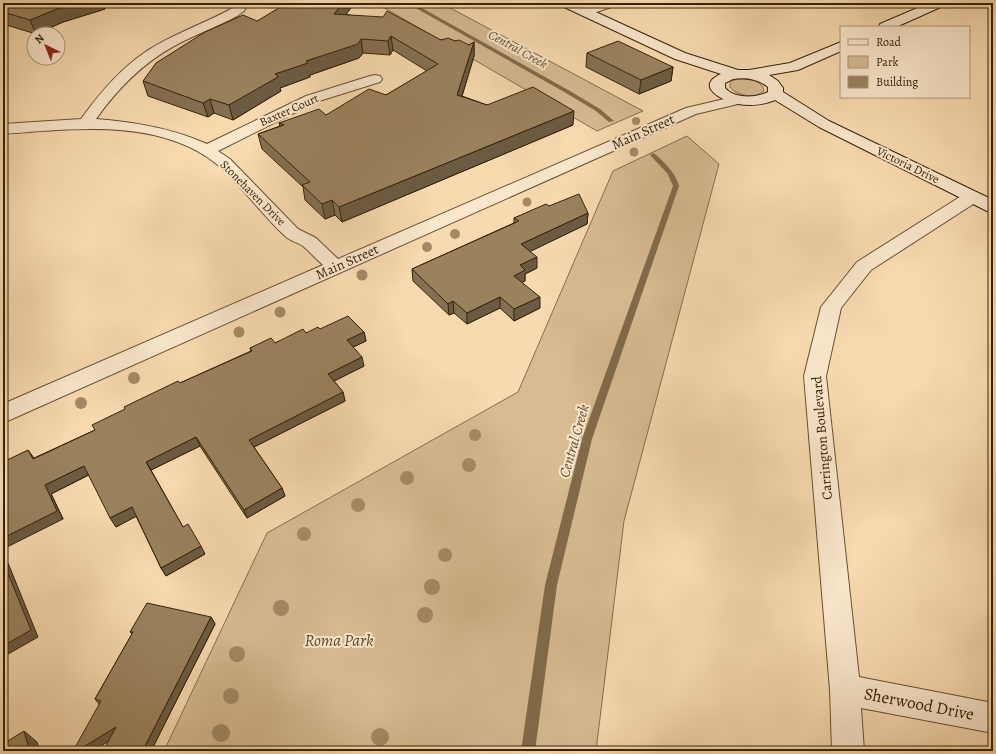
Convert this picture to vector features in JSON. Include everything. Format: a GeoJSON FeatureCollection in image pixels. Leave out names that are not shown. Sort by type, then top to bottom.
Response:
{"type":"FeatureCollection","features":[{"type":"Feature","properties":{"kind":"street"},"geometry":{"type":"LineString","coordinates":[[86,123],[105,96],[125,74],[142,60],[177,39],[233,13],[240,8],[242,3]]}},
{"type":"Feature","properties":{"kind":"street"},"geometry":{"type":"LineString","coordinates":[[566,3],[680,56],[743,74],[793,67],[840,46]]}},
{"type":"Feature","properties":{"kind":"street"},"geometry":{"type":"LineString","coordinates":[[585,12],[610,3]]}},
{"type":"Feature","properties":{"kind":"street"},"geometry":{"type":"LineString","coordinates":[[887,26],[939,3]]}},
{"type":"Feature","properties":{"kind":"street"},"geometry":{"type":"LineString","coordinates":[[680,56],[737,100],[754,102],[764,101],[793,67]]}},
{"type":"Feature","properties":{"kind":"street","name":"Main Street"},"geometry":{"type":"LineString","coordinates":[[691,112],[719,86],[728,75],[743,74]]}},
{"type":"Feature","properties":{"kind":"street","name":"Victoria Drive"},"geometry":{"type":"LineString","coordinates":[[743,74],[760,77],[774,89],[824,124]]}},
{"type":"Feature","properties":{"kind":"street","name":"Baxter Court"},"geometry":{"type":"LineString","coordinates":[[207,150],[294,106],[322,95],[375,78]]}},
{"type":"Feature","properties":{"kind":"street","name":"Main Street"},"geometry":{"type":"LineString","coordinates":[[3,414],[328,270],[691,112],[737,100]]}},
{"type":"Feature","properties":{"kind":"street","name":"Victoria Drive"},"geometry":{"type":"LineString","coordinates":[[754,102],[824,124],[983,202]]}},
{"type":"Feature","properties":{"kind":"street","name":"Stonehaven Drive"},"geometry":{"type":"LineString","coordinates":[[3,129],[86,123],[131,126],[184,139],[207,150],[224,162],[292,233],[301,252],[328,270]]}},
{"type":"Feature","properties":{"kind":"street","name":"Carrington Boulevard"},"geometry":{"type":"LineString","coordinates":[[848,751],[845,690],[815,376],[831,307],[864,266],[983,202]]}},
{"type":"Feature","properties":{"kind":"street","name":"Sherwood Drive"},"geometry":{"type":"LineString","coordinates":[[845,690],[993,718]]}},
{"type":"Feature","properties":{"kind":"green space"},"geometry":{"type":"Polygon","coordinates":[[[376,3],[441,3],[643,111],[597,131],[376,3]]]}},
{"type":"Feature","properties":{"kind":"green space"},"geometry":{"type":"Polygon","coordinates":[[[739,79],[758,82],[763,87],[764,91],[751,96],[737,93],[730,87],[730,83],[739,79]]]}},
{"type":"Feature","properties":{"kind":"green space","name":"Roma Park"},"geometry":{"type":"Polygon","coordinates":[[[687,136],[719,164],[624,521],[596,751],[164,751],[267,533],[518,392],[613,171],[687,136]]]}},
{"type":"Feature","properties":{"kind":"building"},"geometry":{"type":"Polygon","coordinates":[[[3,3],[77,3],[30,20],[3,12],[3,3]]]}},
{"type":"Feature","properties":{"kind":"building"},"geometry":{"type":"Polygon","coordinates":[[[287,3],[343,3],[334,14],[383,17],[387,11],[441,40],[448,38],[455,41],[459,40],[469,45],[474,42],[457,95],[487,105],[533,87],[574,111],[339,207],[332,200],[322,204],[302,185],[310,182],[258,134],[284,125],[279,123],[319,109],[326,115],[369,89],[386,95],[438,64],[391,36],[388,41],[361,39],[358,44],[306,61],[308,63],[275,74],[278,77],[229,105],[210,99],[203,103],[143,81],[156,63],[205,32],[243,15],[257,21],[287,3]]]}},
{"type":"Feature","properties":{"kind":"building"},"geometry":{"type":"Polygon","coordinates":[[[618,41],[673,67],[641,80],[587,53],[618,41]]]}},
{"type":"Feature","properties":{"kind":"building"},"geometry":{"type":"Polygon","coordinates":[[[579,194],[588,213],[521,244],[537,257],[520,265],[525,270],[514,276],[540,297],[514,309],[500,297],[467,313],[453,301],[448,304],[412,269],[519,221],[514,218],[546,204],[549,206],[579,194]]]}},
{"type":"Feature","properties":{"kind":"building"},"geometry":{"type":"Polygon","coordinates":[[[348,316],[364,332],[347,340],[362,357],[328,374],[343,392],[249,440],[282,488],[244,510],[196,437],[146,462],[183,527],[188,524],[201,546],[161,568],[132,507],[110,518],[84,466],[45,485],[57,511],[3,538],[3,462],[28,450],[33,459],[95,430],[92,425],[125,409],[124,407],[178,381],[180,383],[252,351],[250,348],[271,338],[275,343],[303,329],[306,333],[318,327],[320,329],[348,316]]]}},
{"type":"Feature","properties":{"kind":"building"},"geometry":{"type":"Polygon","coordinates":[[[3,561],[31,630],[3,646],[3,561]]]}},
{"type":"Feature","properties":{"kind":"building"},"geometry":{"type":"Polygon","coordinates":[[[147,603],[211,617],[145,746],[152,748],[150,751],[103,751],[116,727],[77,751],[73,751],[101,701],[95,699],[133,632],[130,632],[147,603]]]}},
{"type":"Feature","properties":{"kind":"building"},"geometry":{"type":"Polygon","coordinates":[[[24,731],[30,751],[3,751],[3,744],[24,731]]]}},
{"type":"Feature","properties":{"kind":"waterway","name":"Central Creek"},"geometry":{"type":"LineString","coordinates":[[409,3],[568,92],[598,110],[611,121]]}},
{"type":"Feature","properties":{"kind":"waterway","name":"Central Creek"},"geometry":{"type":"LineString","coordinates":[[528,751],[551,585],[587,439],[676,186],[670,173],[653,155]]}}]}
